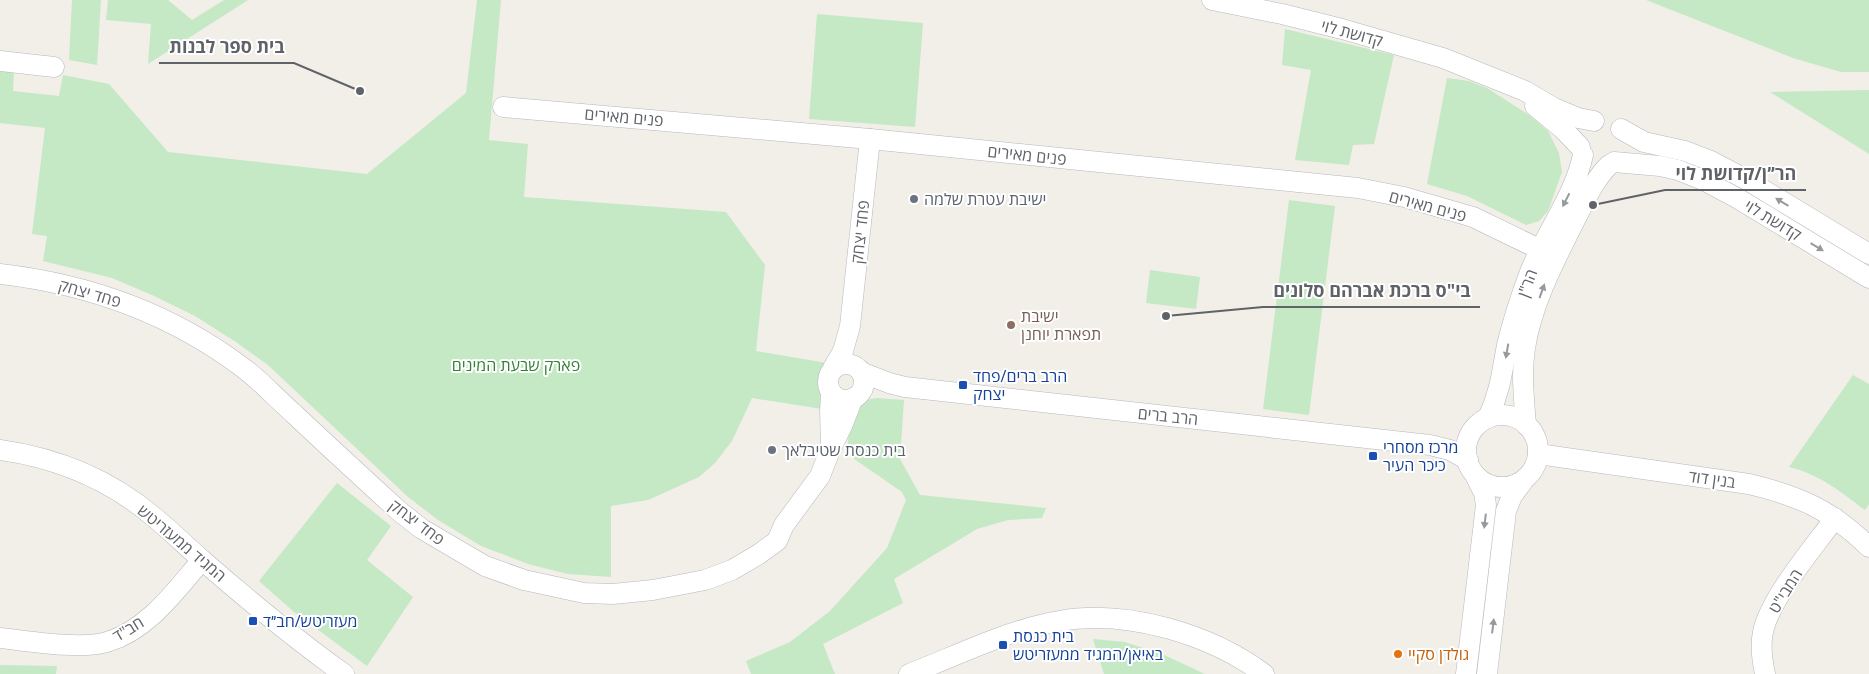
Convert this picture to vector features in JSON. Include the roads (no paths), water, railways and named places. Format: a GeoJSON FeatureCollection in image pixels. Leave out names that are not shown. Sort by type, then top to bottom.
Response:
{"type":"FeatureCollection","features":[{"type":"Feature","properties":{"kind":"street","name":"קדושת לוי"},"geometry":{"type":"LineString","coordinates":[[1212,0],[1282,14],[1342,29],[1443,58],[1489,76],[1570,114],[1594,121]]}},
{"type":"Feature","properties":{"kind":"street"},"geometry":{"type":"LineString","coordinates":[[0,61],[54,66]]}},
{"type":"Feature","properties":{"kind":"street","name":"קדושת לוי"},"geometry":{"type":"LineString","coordinates":[[1489,76],[1529,101],[1563,129],[1581,151]]}},
{"type":"Feature","properties":{"kind":"street","name":"פנים מאירים"},"geometry":{"type":"LineString","coordinates":[[503,106],[870,139],[1358,188],[1404,197],[1473,217],[1541,250]]}},
{"type":"Feature","properties":{"kind":"street"},"geometry":{"type":"LineString","coordinates":[[1609,120],[1621,129],[1625,143],[1620,157],[1611,163],[1597,165],[1591,163],[1581,151],[1581,134],[1584,128],[1594,121],[1609,120]]}},
{"type":"Feature","properties":{"kind":"street","name":"קדושת לוי"},"geometry":{"type":"LineString","coordinates":[[1621,129],[1644,142],[1685,151],[1711,161],[1747,180],[1869,254]]}},
{"type":"Feature","properties":{"kind":"street","name":"פחד יצחק"},"geometry":{"type":"LineString","coordinates":[[834,368],[843,351],[850,326],[870,139]]}},
{"type":"Feature","properties":{"kind":"street","name":"הר\"ן"},"geometry":{"type":"LineString","coordinates":[[1488,418],[1501,386],[1508,344],[1519,304],[1531,270],[1576,181],[1581,151]]}},
{"type":"Feature","properties":{"kind":"street","name":"קדושת לוי"},"geometry":{"type":"LineString","coordinates":[[1611,163],[1660,166],[1678,170],[1703,180],[1869,278]]}},
{"type":"Feature","properties":{"kind":"street","name":"הר\"ן"},"geometry":{"type":"LineString","coordinates":[[1526,425],[1522,378],[1525,347],[1535,310],[1547,277],[1591,189],[1611,163]]}},
{"type":"Feature","properties":{"kind":"street","name":"פחד יצחק"},"geometry":{"type":"LineString","coordinates":[[0,274],[49,281],[88,291],[136,307],[194,336],[244,368],[399,511],[422,529],[485,566],[524,580],[584,593],[629,592],[705,580],[732,570],[760,554],[777,541],[784,525],[820,476],[855,397]]}},
{"type":"Feature","properties":{"kind":"street","name":"פחד יצחק"},"geometry":{"type":"LineString","coordinates":[[850,326],[854,360],[859,370]]}},
{"type":"Feature","properties":{"kind":"street"},"geometry":{"type":"LineString","coordinates":[[844,364],[851,364],[859,370],[864,385],[855,397],[839,399],[831,394],[828,386],[828,377],[834,368],[844,364]]}},
{"type":"Feature","properties":{"kind":"street","name":"הרב ברים"},"geometry":{"type":"LineString","coordinates":[[859,370],[884,381],[905,386],[1430,445],[1450,450],[1471,467]]}},
{"type":"Feature","properties":{"kind":"street","name":"הרב ברים"},"geometry":{"type":"LineString","coordinates":[[855,397],[905,386]]}},
{"type":"Feature","properties":{"kind":"street","name":"פחד יצחק"},"geometry":{"type":"LineString","coordinates":[[831,394],[831,448]]}},
{"type":"Feature","properties":{"kind":"street"},"geometry":{"type":"LineString","coordinates":[[1466,674],[1486,505],[1484,493],[1471,467],[1466,450],[1470,436],[1476,426],[1488,418],[1508,416],[1518,419],[1526,425],[1536,438],[1538,454],[1533,469],[1512,496],[1506,511],[1487,674]]}},
{"type":"Feature","properties":{"kind":"street","name":"הרב ברים"},"geometry":{"type":"LineString","coordinates":[[1430,445],[1457,442],[1470,436]]}},
{"type":"Feature","properties":{"kind":"street","name":"המגיד ממעזריטש"},"geometry":{"type":"LineString","coordinates":[[0,450],[22,453],[53,461],[105,483],[153,516],[281,626],[344,674]]}},
{"type":"Feature","properties":{"kind":"street","name":"בנין דוד"},"geometry":{"type":"LineString","coordinates":[[1538,454],[1749,484],[1794,496],[1835,518],[1869,547]]}},
{"type":"Feature","properties":{"kind":"street"},"geometry":{"type":"LineString","coordinates":[[1471,467],[1484,482],[1495,486],[1512,486],[1523,480]]}},
{"type":"Feature","properties":{"kind":"street","name":"המבי\"ט"},"geometry":{"type":"LineString","coordinates":[[1765,674],[1761,647],[1763,631],[1769,612],[1782,590],[1835,518]]}},
{"type":"Feature","properties":{"kind":"street","name":"חב\"ד"},"geometry":{"type":"LineString","coordinates":[[0,638],[82,645],[107,642],[129,632],[154,613],[202,560]]}},
{"type":"Feature","properties":{"kind":"street"},"geometry":{"type":"LineString","coordinates":[[909,674],[1025,630],[1059,621],[1092,618],[1124,620],[1164,628],[1219,647],[1236,655],[1264,674]]}},
{"type":"Feature","properties":{"kind":"street"},"geometry":{"type":"LineString","coordinates":[[1164,628],[1213,653],[1243,674]]}},
{"type":"Feature","properties":{"kind":"place","name":"בית ספר לבנות"},"geometry":{"type":"Point","coordinates":[360,91]}},
{"type":"Feature","properties":{"kind":"place","name":"ישיבת עטרת שלמה"},"geometry":{"type":"Point","coordinates":[914,199]}},
{"type":"Feature","properties":{"kind":"place","name":"הר״ן/קדושת לוי"},"geometry":{"type":"Point","coordinates":[1593,205]}},
{"type":"Feature","properties":{"kind":"place","name":"בי\"ס ברכת אברהם סלונים"},"geometry":{"type":"Point","coordinates":[1166,316]}},
{"type":"Feature","properties":{"kind":"place","name":"ישיבת תפארת יוחנן"},"geometry":{"type":"Point","coordinates":[1011,325]}},
{"type":"Feature","properties":{"kind":"place","name":"הרב ברים/פחד יצחק"},"geometry":{"type":"Point","coordinates":[963,385]}},
{"type":"Feature","properties":{"kind":"place","name":"בית כנסת שטיבלאך"},"geometry":{"type":"Point","coordinates":[772,450]}},
{"type":"Feature","properties":{"kind":"place","name":"מרכז מסחרי כיכר העיר"},"geometry":{"type":"Point","coordinates":[1373,456]}},
{"type":"Feature","properties":{"kind":"place","name":"מעזריטש/חב״ד"},"geometry":{"type":"Point","coordinates":[253,621]}},
{"type":"Feature","properties":{"kind":"place","name":"בית כנסת באיאן/המגיד ממעזריטש"},"geometry":{"type":"Point","coordinates":[1003,645]}},
{"type":"Feature","properties":{"kind":"place","name":"גולדן סקיי"},"geometry":{"type":"Point","coordinates":[1398,654]}},
{"type":"Feature","properties":{"kind":"park label","name":"פארק שבעת המינים"},"geometry":{"type":"Point","coordinates":[516,365]}}]}
